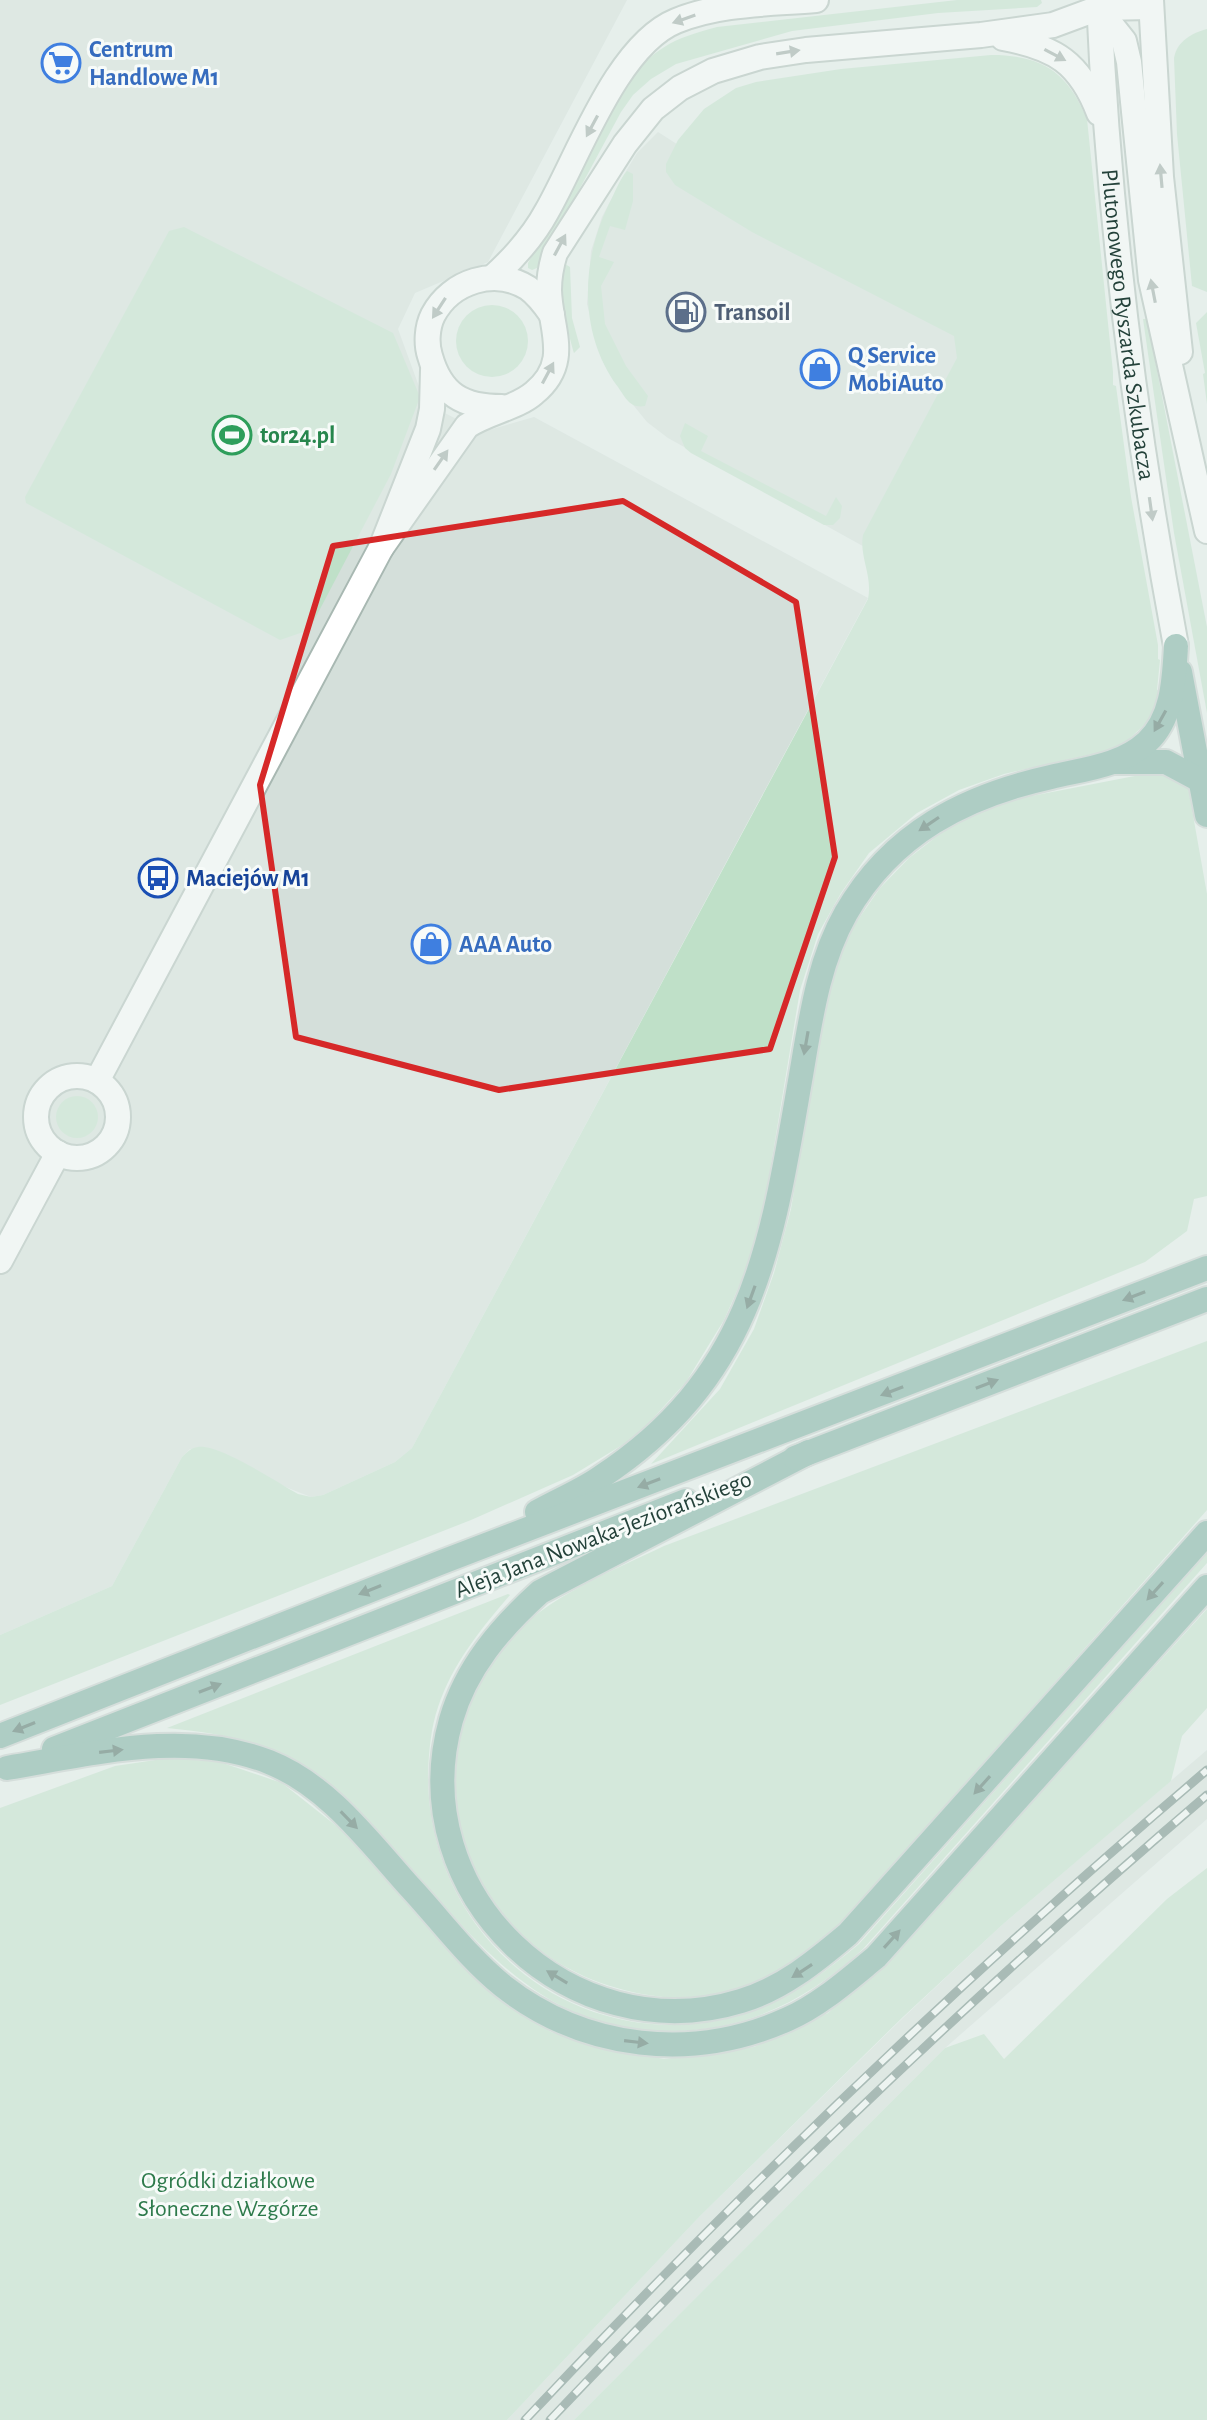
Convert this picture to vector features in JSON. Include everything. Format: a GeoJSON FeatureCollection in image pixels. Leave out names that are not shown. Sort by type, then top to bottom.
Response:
{"type":"FeatureCollection","features":[{"type":"Feature","properties":{"kind":"main road"},"geometry":{"type":"LineString","coordinates":[[1115,762],[1147,742],[1164,718],[1173,686],[1176,646]]}},
{"type":"Feature","properties":{"kind":"main road"},"geometry":{"type":"LineString","coordinates":[[1176,646],[1204,782],[1207,815]]}},
{"type":"Feature","properties":{"kind":"main road"},"geometry":{"type":"LineString","coordinates":[[442,1562],[600,1479],[647,1444],[696,1393],[722,1356],[746,1312],[778,1208],[815,994],[836,931],[858,893],[909,837],[941,815],[988,795],[1032,781],[1115,762],[1166,762],[1204,782]]}},
{"type":"Feature","properties":{"kind":"main road","name":"Aleja Jana Nowaka-Jeziorańskiego"},"geometry":{"type":"LineString","coordinates":[[0,1736],[442,1562],[1207,1268]]}},
{"type":"Feature","properties":{"kind":"main road","name":"Aleja Jana Nowaka-Jeziorańskiego"},"geometry":{"type":"LineString","coordinates":[[3,1770],[809,1452],[1207,1299]]}},
{"type":"Feature","properties":{"kind":"main road"},"geometry":{"type":"LineString","coordinates":[[809,1452],[540,1592],[506,1623],[481,1656],[451,1719],[444,1756],[442,1795],[449,1837],[461,1873],[477,1904],[504,1937],[537,1965],[574,1988],[609,2002],[651,2011],[696,2011],[742,2001],[779,1985],[816,1962],[848,1934],[1207,1533]]}},
{"type":"Feature","properties":{"kind":"main road"},"geometry":{"type":"LineString","coordinates":[[3,1770],[157,1746],[197,1746],[268,1761],[295,1774],[324,1796],[353,1823],[474,1959],[503,1985],[539,2010],[570,2025],[612,2039],[662,2046],[704,2044],[750,2034],[790,2018],[833,1992],[876,1957],[1207,1587]]}},
{"type":"Feature","properties":{"kind":"street"},"geometry":{"type":"LineString","coordinates":[[493,277],[520,252],[546,213],[615,82],[630,58],[650,36],[675,21],[715,10],[816,0]]}},
{"type":"Feature","properties":{"kind":"street"},"geometry":{"type":"LineString","coordinates":[[381,548],[461,434],[483,415],[533,394],[545,381],[554,366],[558,345],[552,315],[550,270],[555,253],[635,132],[653,109],[680,88],[713,71],[760,57],[806,50],[981,35],[1053,25],[1093,3],[1151,3]]}},
{"type":"Feature","properties":{"kind":"street"},"geometry":{"type":"LineString","coordinates":[[1093,3],[1124,41],[1129,62],[1151,280],[1207,532]]}},
{"type":"Feature","properties":{"kind":"street","name":"Plutonowego Ryszarda Szkubacza"},"geometry":{"type":"LineString","coordinates":[[1093,3],[1131,377],[1153,524],[1176,646]]}},
{"type":"Feature","properties":{"kind":"street","name":"Plutonowego Ryszarda Szkubacza"},"geometry":{"type":"LineString","coordinates":[[1151,3],[1167,235],[1181,360],[1207,532]]}},
{"type":"Feature","properties":{"kind":"street"},"geometry":{"type":"LineString","coordinates":[[981,35],[1034,43],[1068,61],[1089,87],[1105,128]]}},
{"type":"Feature","properties":{"kind":"street"},"geometry":{"type":"LineString","coordinates":[[97,1081],[381,548],[428,429],[434,389],[427,348],[433,314],[447,296],[459,287],[474,280],[493,277],[514,281],[527,288],[539,297],[552,315]]}},
{"type":"Feature","properties":{"kind":"street"},"geometry":{"type":"LineString","coordinates":[[433,370],[448,391],[462,401],[481,407],[502,407]]}},
{"type":"Feature","properties":{"kind":"street"},"geometry":{"type":"LineString","coordinates":[[71,1076],[97,1081],[107,1088],[118,1111],[114,1136],[106,1146],[83,1157],[58,1153],[40,1135],[36,1110],[40,1097],[48,1087],[71,1076]]}},
{"type":"Feature","properties":{"kind":"street"},"geometry":{"type":"LineString","coordinates":[[0,1261],[58,1153]]}},
{"type":"Feature","properties":{"kind":"highlighted area"},"geometry":{"type":"Polygon","coordinates":[[[623,501],[796,602],[835,857],[770,1049],[499,1090],[296,1037],[260,785],[333,546],[623,501]]]}},
{"type":"Feature","properties":{"kind":"shaded area"},"geometry":{"type":"Polygon","coordinates":[[[0,0],[627,0],[488,262],[415,293],[398,329],[425,403],[482,432],[534,417],[868,598],[412,1448],[395,1462],[323,1495],[311,1497],[190,1449],[182,1457],[112,1586],[0,1635],[0,0]]]}},
{"type":"Feature","properties":{"kind":"shaded area"},"geometry":{"type":"Polygon","coordinates":[[[658,132],[764,200],[977,324],[870,550],[668,438],[647,422],[613,380],[601,357],[587,304],[591,251],[602,217],[625,173],[637,153],[658,132]]]}},
{"type":"Feature","properties":{"kind":"shaded area"},"geometry":{"type":"Polygon","coordinates":[[[1207,1750],[1207,1819],[945,2048],[574,2420],[507,2420],[700,2216],[905,2016],[1002,1925],[1207,1750]]]}},
{"type":"Feature","properties":{"kind":"green space"},"geometry":{"type":"Polygon","coordinates":[[[957,0],[1041,0],[1042,3],[1037,7],[938,13],[792,31],[676,64],[651,79],[633,95],[621,112],[537,268],[528,268],[624,85],[645,62],[665,47],[717,27],[957,0]]]}},
{"type":"Feature","properties":{"kind":"green space"},"geometry":{"type":"Polygon","coordinates":[[[1207,29],[1207,292],[1192,286],[1177,134],[1174,58],[1178,47],[1186,39],[1207,29]]]}},
{"type":"Feature","properties":{"kind":"green space"},"geometry":{"type":"Polygon","coordinates":[[[991,55],[1025,59],[1051,70],[1071,90],[1087,119],[1113,385],[1116,386],[1131,497],[1160,660],[1157,690],[1161,691],[1147,722],[1125,743],[1110,750],[1004,774],[959,790],[917,813],[869,853],[818,934],[800,990],[764,1207],[748,1266],[724,1320],[686,1382],[637,1436],[573,1475],[471,1520],[0,1705],[0,1635],[112,1586],[182,1457],[191,1449],[198,1447],[220,1451],[298,1494],[311,1497],[323,1495],[395,1462],[412,1448],[868,599],[863,535],[957,358],[954,336],[752,232],[675,185],[666,172],[666,164],[678,140],[704,109],[736,88],[756,82],[841,69],[991,55]]]}},
{"type":"Feature","properties":{"kind":"green space"},"geometry":{"type":"Polygon","coordinates":[[[627,171],[633,174],[633,201],[625,230],[610,226],[599,257],[614,262],[601,286],[605,324],[626,366],[648,396],[645,406],[632,404],[626,398],[605,366],[590,320],[588,297],[593,249],[600,226],[627,171]]]}},
{"type":"Feature","properties":{"kind":"green space","name":"tor24.pl"},"geometry":{"type":"Polygon","coordinates":[[[184,227],[393,333],[420,397],[391,474],[309,630],[280,640],[26,503],[25,497],[169,231],[184,227]]]}},
{"type":"Feature","properties":{"kind":"green space"},"geometry":{"type":"Polygon","coordinates":[[[565,264],[570,267],[572,318],[580,347],[574,353],[560,298],[565,264]]]}},
{"type":"Feature","properties":{"kind":"green space"},"geometry":{"type":"Polygon","coordinates":[[[492,305],[512,311],[522,321],[528,341],[522,361],[512,371],[492,377],[472,371],[462,361],[456,341],[462,321],[472,311],[492,305]]]}},
{"type":"Feature","properties":{"kind":"green space"},"geometry":{"type":"Polygon","coordinates":[[[1207,312],[1207,404],[1196,323],[1207,312]]]}},
{"type":"Feature","properties":{"kind":"green space"},"geometry":{"type":"Polygon","coordinates":[[[1143,319],[1147,319],[1207,627],[1207,713],[1174,533],[1143,319]]]}},
{"type":"Feature","properties":{"kind":"green space"},"geometry":{"type":"Polygon","coordinates":[[[685,423],[708,436],[701,451],[826,516],[836,497],[842,506],[840,518],[833,525],[824,525],[691,453],[680,436],[685,423]]]}},
{"type":"Feature","properties":{"kind":"green space"},"geometry":{"type":"Polygon","coordinates":[[[1145,774],[1172,775],[1188,787],[1207,894],[1207,1196],[1194,1199],[1187,1231],[1145,1262],[651,1464],[720,1389],[754,1329],[774,1273],[791,1209],[827,995],[846,937],[880,888],[909,858],[950,826],[1000,802],[1145,774]]]}},
{"type":"Feature","properties":{"kind":"green space"},"geometry":{"type":"Polygon","coordinates":[[[77,1096],[92,1102],[98,1117],[92,1132],[77,1138],[62,1132],[56,1117],[62,1102],[77,1096]]]}},
{"type":"Feature","properties":{"kind":"green space"},"geometry":{"type":"Polygon","coordinates":[[[1207,1341],[1207,1510],[839,1926],[788,1965],[746,1987],[717,1995],[688,1998],[617,1988],[564,1966],[521,1934],[488,1893],[466,1847],[456,1797],[459,1746],[475,1694],[505,1645],[537,1614],[578,1588],[664,1546],[1207,1341]]]}},
{"type":"Feature","properties":{"kind":"green space"},"geometry":{"type":"Polygon","coordinates":[[[1207,1552],[1207,1563],[863,1949],[801,1996],[755,2017],[706,2029],[630,2028],[587,2017],[549,1999],[514,1975],[482,1946],[360,1811],[314,1771],[285,1755],[253,1743],[167,1728],[510,1595],[459,1661],[444,1691],[434,1723],[428,1772],[433,1825],[448,1875],[472,1919],[505,1957],[544,1988],[589,2010],[639,2023],[717,2021],[761,2008],[782,1998],[821,1974],[859,1944],[1207,1552]]]}},
{"type":"Feature","properties":{"kind":"green space","name":"Ogródki działkowe Słoneczne Wzgórze"},"geometry":{"type":"Polygon","coordinates":[[[1207,1609],[1207,1708],[1182,1736],[1171,1781],[1002,1925],[904,2016],[700,2216],[507,2420],[0,2420],[0,1808],[115,1766],[169,1758],[220,1762],[282,1783],[353,1839],[482,1982],[551,2032],[605,2048],[664,2059],[754,2047],[828,2013],[898,1950],[1207,1609]]]}},
{"type":"Feature","properties":{"kind":"green space"},"geometry":{"type":"Polygon","coordinates":[[[1207,1868],[1207,2420],[574,2420],[945,2048],[984,2034],[1004,2059],[1167,1899],[1207,1868]]]}},
{"type":"Feature","properties":{"kind":"railway"},"geometry":{"type":"LineString","coordinates":[[525,2420],[689,2250],[857,2085],[1030,1925],[1207,1770]]}},
{"type":"Feature","properties":{"kind":"railway"},"geometry":{"type":"LineString","coordinates":[[550,2420],[708,2257],[870,2098],[1037,1944],[1207,1795]]}},
{"type":"Feature","properties":{"kind":"place","name":"Centrum Handlowe M1"},"geometry":{"type":"Point","coordinates":[61,63]}},
{"type":"Feature","properties":{"kind":"place","name":"Transoil"},"geometry":{"type":"Point","coordinates":[686,312]}},
{"type":"Feature","properties":{"kind":"place","name":"Q Service MobiAuto"},"geometry":{"type":"Point","coordinates":[820,369]}},
{"type":"Feature","properties":{"kind":"place","name":"tor24.pl"},"geometry":{"type":"Point","coordinates":[232,435]}},
{"type":"Feature","properties":{"kind":"place","name":"Maciejów M1"},"geometry":{"type":"Point","coordinates":[158,878]}},
{"type":"Feature","properties":{"kind":"place","name":"AAA Auto"},"geometry":{"type":"Point","coordinates":[431,944]}}]}
